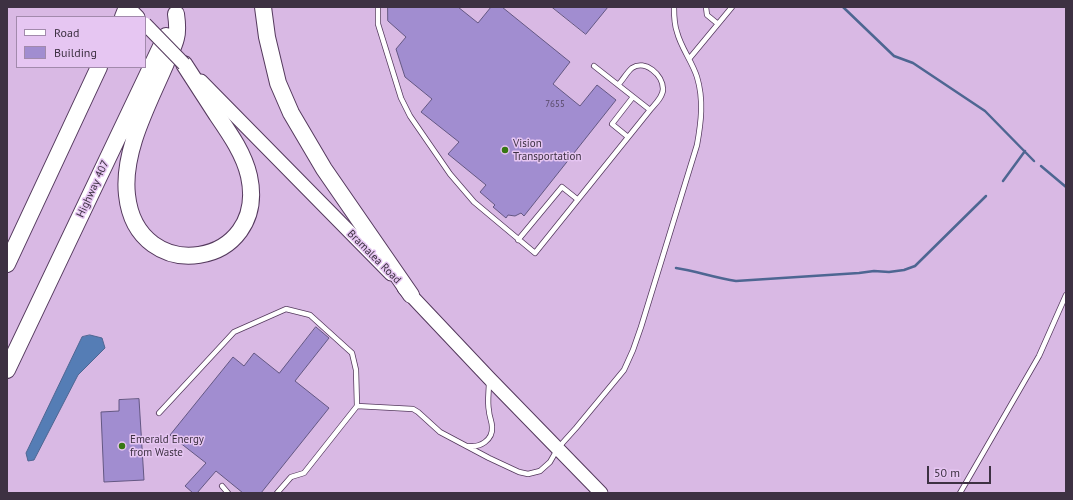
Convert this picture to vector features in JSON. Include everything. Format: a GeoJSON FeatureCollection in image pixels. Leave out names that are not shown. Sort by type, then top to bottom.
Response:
{"type":"FeatureCollection","features":[{"type":"Feature","properties":{"kind":"highway"},"geometry":{"type":"LineString","coordinates":[[124,16],[128,7]]}},
{"type":"Feature","properties":{"kind":"highway"},"geometry":{"type":"LineString","coordinates":[[263,7],[267,37],[278,83],[291,113],[324,168],[412,295]]}},
{"type":"Feature","properties":{"kind":"highway"},"geometry":{"type":"LineString","coordinates":[[178,11],[177,37],[143,117],[132,148],[127,173],[126,190],[128,205],[135,223],[149,241],[167,252],[198,256],[211,253],[227,244],[234,237],[243,225],[248,214],[251,193],[249,177],[243,158],[227,129],[184,64]]}},
{"type":"Feature","properties":{"kind":"highway","name":"Highway 407"},"geometry":{"type":"LineString","coordinates":[[7,370],[178,11]]}},
{"type":"Feature","properties":{"kind":"highway"},"geometry":{"type":"LineString","coordinates":[[7,264],[99,68]]}},
{"type":"Feature","properties":{"kind":"main road"},"geometry":{"type":"LineString","coordinates":[[128,7],[137,16]]}},
{"type":"Feature","properties":{"kind":"main road","name":"Bramalea Road"},"geometry":{"type":"LineString","coordinates":[[146,25],[412,295],[601,493]]}},
{"type":"Feature","properties":{"kind":"lane"},"geometry":{"type":"LineString","coordinates":[[378,7],[378,24],[380,31],[401,98],[410,116],[450,174],[474,202],[535,253],[659,99],[663,88],[661,80],[655,72],[647,66],[640,65],[633,68],[618,85]]}},
{"type":"Feature","properties":{"kind":"lane"},"geometry":{"type":"LineString","coordinates":[[356,406],[413,409],[440,432],[461,444],[519,472],[528,474],[540,471],[550,462],[558,448],[591,411],[624,370],[641,327],[697,145],[702,115],[697,78],[677,32],[674,7]]}},
{"type":"Feature","properties":{"kind":"lane"},"geometry":{"type":"LineString","coordinates":[[706,7],[707,15],[718,24]]}},
{"type":"Feature","properties":{"kind":"lane"},"geometry":{"type":"LineString","coordinates":[[689,58],[732,7]]}},
{"type":"Feature","properties":{"kind":"lane"},"geometry":{"type":"LineString","coordinates":[[594,66],[650,110]]}},
{"type":"Feature","properties":{"kind":"lane"},"geometry":{"type":"LineString","coordinates":[[628,137],[612,124],[633,97]]}},
{"type":"Feature","properties":{"kind":"lane"},"geometry":{"type":"LineString","coordinates":[[518,240],[562,188],[577,199]]}},
{"type":"Feature","properties":{"kind":"lane"},"geometry":{"type":"LineString","coordinates":[[960,493],[1039,356],[1066,295]]}},
{"type":"Feature","properties":{"kind":"lane"},"geometry":{"type":"LineString","coordinates":[[159,413],[234,332],[286,309],[310,315],[352,353],[356,370],[356,406],[304,473],[291,477],[277,493]]}},
{"type":"Feature","properties":{"kind":"lane"},"geometry":{"type":"LineString","coordinates":[[461,444],[479,446],[484,443],[492,433],[488,410],[490,378]]}},
{"type":"Feature","properties":{"kind":"lane"},"geometry":{"type":"LineString","coordinates":[[222,486],[228,493]]}},
{"type":"Feature","properties":{"kind":"water"},"geometry":{"type":"Polygon","coordinates":[[[90,335],[102,338],[105,348],[78,375],[34,460],[28,461],[26,453],[82,337],[90,335]]]}},
{"type":"Feature","properties":{"kind":"building"},"geometry":{"type":"Polygon","coordinates":[[[388,7],[458,7],[478,23],[491,7],[502,7],[570,62],[553,84],[580,106],[597,85],[616,100],[524,216],[521,213],[515,216],[508,215],[506,218],[493,207],[495,205],[480,192],[486,185],[448,154],[459,142],[421,112],[432,99],[405,77],[396,49],[406,37],[388,21],[388,7]]]}},
{"type":"Feature","properties":{"kind":"building"},"geometry":{"type":"Polygon","coordinates":[[[552,7],[608,7],[586,34],[552,7]]]}},
{"type":"Feature","properties":{"kind":"building"},"geometry":{"type":"Polygon","coordinates":[[[316,327],[329,338],[295,381],[329,408],[261,493],[243,493],[216,471],[197,493],[193,493],[185,486],[206,463],[170,435],[233,357],[244,366],[254,353],[279,373],[316,327]]]}},
{"type":"Feature","properties":{"kind":"building","name":"Emerald Energy from Waste"},"geometry":{"type":"Polygon","coordinates":[[[139,399],[144,480],[104,482],[101,412],[119,411],[119,400],[139,399]]]}},
{"type":"Feature","properties":{"kind":"waterway"},"geometry":{"type":"LineString","coordinates":[[843,7],[894,56],[913,63],[985,111],[1034,161]]}},
{"type":"Feature","properties":{"kind":"waterway"},"geometry":{"type":"LineString","coordinates":[[1003,181],[1025,151]]}},
{"type":"Feature","properties":{"kind":"waterway"},"geometry":{"type":"LineString","coordinates":[[1041,166],[1066,187]]}},
{"type":"Feature","properties":{"kind":"waterway"},"geometry":{"type":"LineString","coordinates":[[676,268],[736,281],[904,270],[915,266],[986,196]]}},
{"type":"Feature","properties":{"kind":"place","name":"Vision Transportation"},"geometry":{"type":"Point","coordinates":[505,150]}},
{"type":"Feature","properties":{"kind":"place","name":"Emerald Energy from Waste"},"geometry":{"type":"Point","coordinates":[122,446]}}]}
